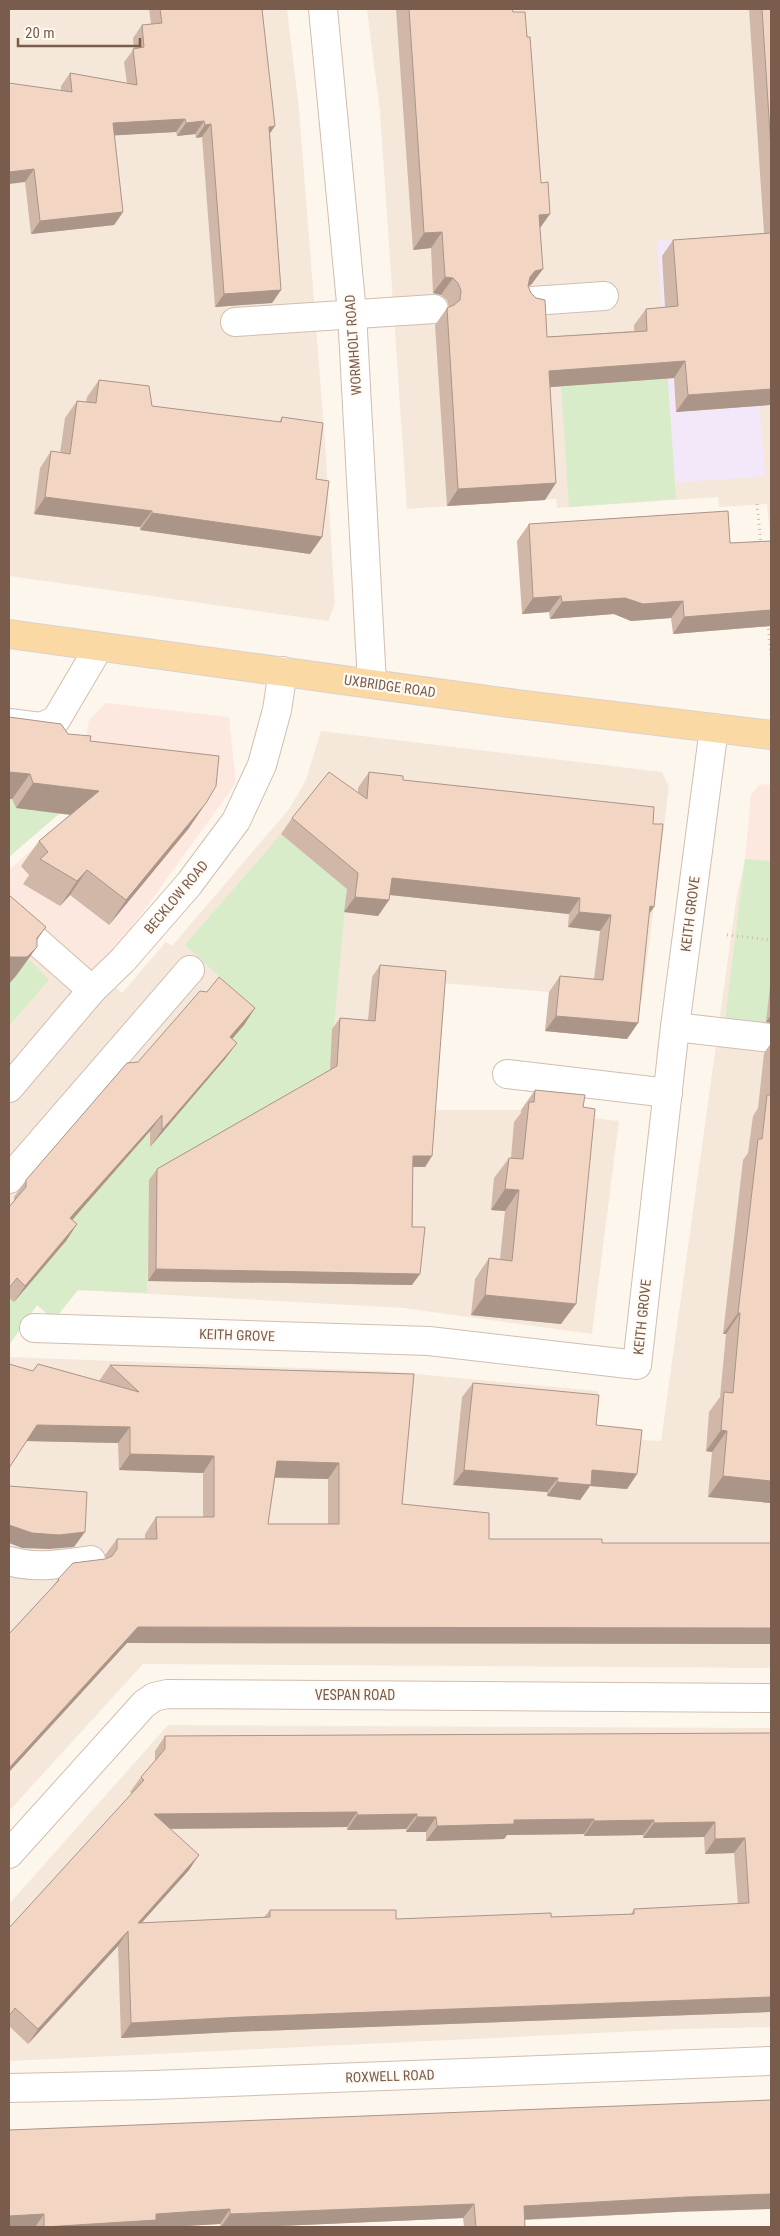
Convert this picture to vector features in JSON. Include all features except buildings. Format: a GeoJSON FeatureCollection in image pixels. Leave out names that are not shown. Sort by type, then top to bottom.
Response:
{"type":"FeatureCollection","features":[{"type":"Feature","properties":{"kind":"main road","name":"UXBRIDGE ROAD"},"geometry":{"type":"LineString","coordinates":[[9,634],[518,704],[771,735]]}},
{"type":"Feature","properties":{"kind":"street","name":"WORMHOLT ROAD"},"geometry":{"type":"LineString","coordinates":[[323,9],[352,313],[372,683]]}},
{"type":"Feature","properties":{"kind":"street"},"geometry":{"type":"LineString","coordinates":[[532,301],[604,296]]}},
{"type":"Feature","properties":{"kind":"street"},"geometry":{"type":"LineString","coordinates":[[235,322],[434,309]]}},
{"type":"Feature","properties":{"kind":"street"},"geometry":{"type":"LineString","coordinates":[[9,723],[41,727],[56,720],[99,647]]}},
{"type":"Feature","properties":{"kind":"street","name":"BECKLOW ROAD"},"geometry":{"type":"LineString","coordinates":[[9,1088],[92,990],[123,960],[189,884],[236,821],[262,765],[277,710],[282,671]]}},
{"type":"Feature","properties":{"kind":"street","name":"KEITH GROVE"},"geometry":{"type":"LineString","coordinates":[[34,1328],[429,1341],[637,1365],[675,1027],[714,728]]}},
{"type":"Feature","properties":{"kind":"street"},"geometry":{"type":"LineString","coordinates":[[9,917],[92,990]]}},
{"type":"Feature","properties":{"kind":"street"},"geometry":{"type":"LineString","coordinates":[[9,1179],[190,970]]}},
{"type":"Feature","properties":{"kind":"street"},"geometry":{"type":"LineString","coordinates":[[675,1027],[771,1038]]}},
{"type":"Feature","properties":{"kind":"street"},"geometry":{"type":"LineString","coordinates":[[507,1074],[668,1093]]}},
{"type":"Feature","properties":{"kind":"street"},"geometry":{"type":"LineString","coordinates":[[9,1561],[24,1566],[52,1566],[91,1560]]}},
{"type":"Feature","properties":{"kind":"street","name":"VESPAN ROAD"},"geometry":{"type":"LineString","coordinates":[[9,1854],[144,1704],[154,1697],[167,1694],[771,1698]]}},
{"type":"Feature","properties":{"kind":"street","name":"ROXWELL ROAD"},"geometry":{"type":"LineString","coordinates":[[9,2088],[152,2085],[771,2061]]}},
{"type":"Feature","properties":{"kind":"path"},"geometry":{"type":"LineString","coordinates":[[758,504],[762,552]]}},
{"type":"Feature","properties":{"kind":"path"},"geometry":{"type":"LineString","coordinates":[[768,618],[771,656]]}},
{"type":"Feature","properties":{"kind":"path"},"geometry":{"type":"LineString","coordinates":[[727,935],[771,940]]}},
{"type":"Feature","properties":{"kind":"shaded area"},"geometry":{"type":"Polygon","coordinates":[[[9,9],[287,9],[299,109],[325,442],[335,604],[328,621],[9,576],[9,9]]]}},
{"type":"Feature","properties":{"kind":"shaded area"},"geometry":{"type":"Polygon","coordinates":[[[367,9],[771,9],[771,546],[767,504],[719,507],[718,497],[557,508],[556,499],[407,509],[380,112],[367,9]]]}},
{"type":"Feature","properties":{"kind":"shaded area"},"geometry":{"type":"Polygon","coordinates":[[[746,235],[765,476],[675,483],[657,241],[746,235]]]}},
{"type":"Feature","properties":{"kind":"shaded area"},"geometry":{"type":"Polygon","coordinates":[[[106,703],[229,717],[236,783],[98,974],[9,896],[9,870],[73,813],[89,720],[106,703]]]}},
{"type":"Feature","properties":{"kind":"shaded area"},"geometry":{"type":"Polygon","coordinates":[[[321,731],[662,772],[669,787],[642,1000],[373,977],[429,1110],[521,1110],[619,1121],[592,1334],[403,1308],[78,1290],[68,1302],[37,1305],[9,1345],[9,896],[122,993],[166,942],[172,946],[290,808],[306,780],[321,731]]]}},
{"type":"Feature","properties":{"kind":"shaded area"},"geometry":{"type":"Polygon","coordinates":[[[760,784],[771,785],[771,862],[745,859],[751,795],[760,784]]]}},
{"type":"Feature","properties":{"kind":"shaded area"},"geometry":{"type":"Polygon","coordinates":[[[745,859],[771,862],[771,1668],[143,1664],[9,1811],[9,1357],[384,1371],[598,1391],[594,1437],[661,1441],[736,901],[745,859]]]}},
{"type":"Feature","properties":{"kind":"shaded area"},"geometry":{"type":"Polygon","coordinates":[[[168,1725],[771,1728],[771,2027],[681,2029],[9,2061],[9,1904],[168,1725]]]}},
{"type":"Feature","properties":{"kind":"green space"},"geometry":{"type":"Polygon","coordinates":[[[667,367],[676,499],[569,507],[561,386],[615,382],[667,367]]]}},
{"type":"Feature","properties":{"kind":"green space"},"geometry":{"type":"Polygon","coordinates":[[[9,799],[12,799],[16,808],[37,811],[66,808],[9,857],[9,799]]]}},
{"type":"Feature","properties":{"kind":"green space"},"geometry":{"type":"Polygon","coordinates":[[[281,834],[347,887],[329,1078],[150,1179],[147,1293],[78,1290],[54,1320],[37,1305],[9,1345],[9,1298],[14,1302],[48,1246],[57,1253],[66,1242],[59,1235],[163,1117],[209,1077],[225,1059],[219,1054],[244,1025],[233,989],[185,945],[281,834]]]}},
{"type":"Feature","properties":{"kind":"green space"},"geometry":{"type":"Polygon","coordinates":[[[745,859],[771,861],[771,979],[766,1026],[725,1020],[745,859]]]}},
{"type":"Feature","properties":{"kind":"green space"},"geometry":{"type":"Polygon","coordinates":[[[26,956],[49,980],[9,1026],[9,984],[16,976],[26,956]]]}}]}
